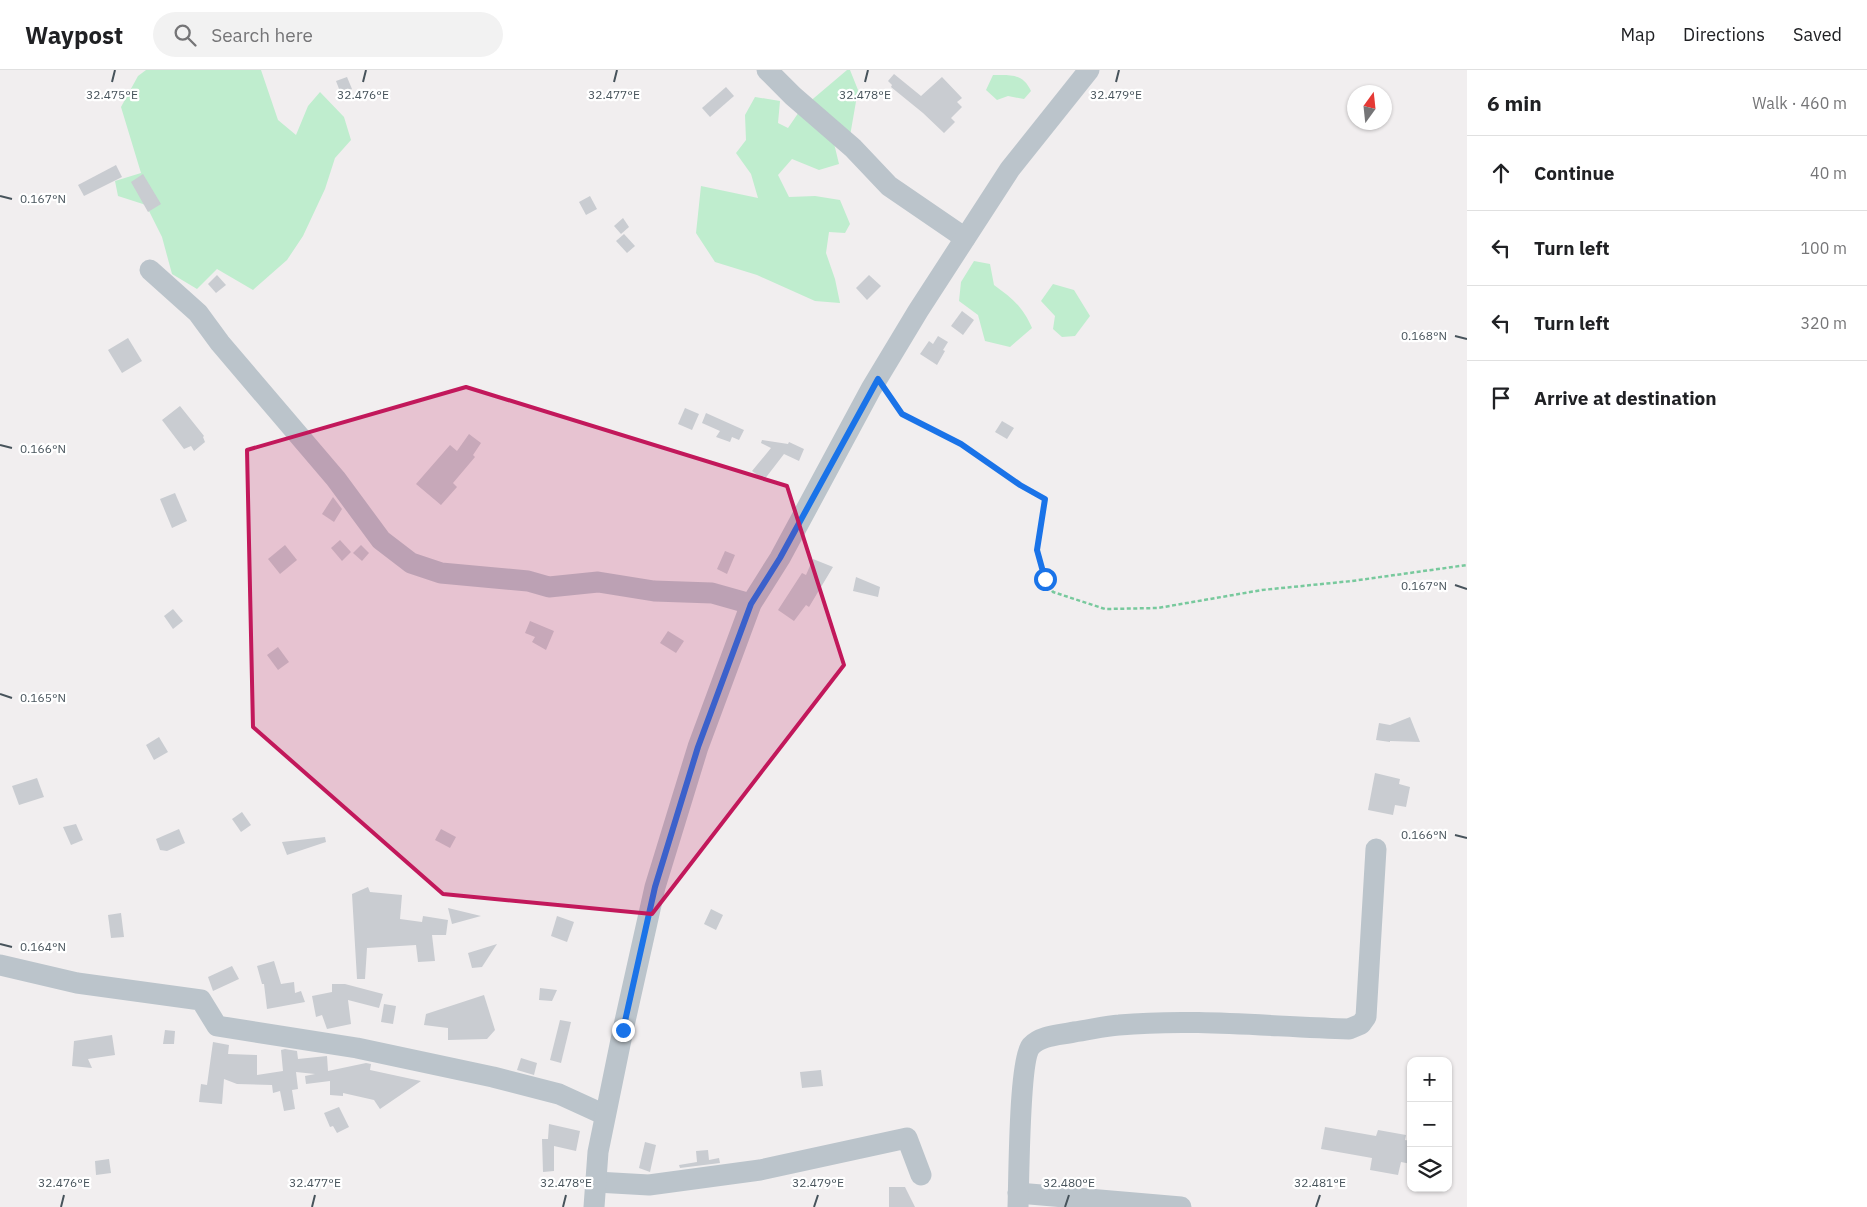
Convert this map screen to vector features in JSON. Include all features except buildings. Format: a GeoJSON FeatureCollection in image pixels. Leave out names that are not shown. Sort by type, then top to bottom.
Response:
{"type":"FeatureCollection","features":[{"type":"Feature","properties":{"kind":"street"},"geometry":{"type":"LineString","coordinates":[[767,70],[793,96],[853,148],[890,186],[965,238]]}},
{"type":"Feature","properties":{"kind":"street"},"geometry":{"type":"LineString","coordinates":[[594,1207],[598,1152],[605,1115],[655,887],[698,747],[751,604],[780,558],[878,379],[918,311],[1010,169],[1089,70]]}},
{"type":"Feature","properties":{"kind":"street"},"geometry":{"type":"LineString","coordinates":[[150,270],[198,313],[220,342],[336,479],[381,540],[411,563],[441,573],[528,581],[549,587],[598,582],[654,591],[712,593],[751,604]]}},
{"type":"Feature","properties":{"kind":"street"},"geometry":{"type":"LineString","coordinates":[[1181,1207],[1018,1200],[1018,1153],[1026,1061],[1031,1046],[1038,1040],[1051,1036],[1117,1025],[1222,1023],[1349,1029],[1361,1024],[1366,1017],[1376,849]]}},
{"type":"Feature","properties":{"kind":"street"},"geometry":{"type":"LineString","coordinates":[[0,964],[76,983],[201,1000],[218,1026],[357,1048],[492,1077],[559,1094],[605,1115]]}},
{"type":"Feature","properties":{"kind":"street"},"geometry":{"type":"LineString","coordinates":[[596,1182],[648,1185],[760,1170],[907,1138],[921,1175]]}},
{"type":"Feature","properties":{"kind":"path"},"geometry":{"type":"LineString","coordinates":[[878,379],[902,414],[961,444],[1020,485],[1045,499],[1037,550],[1045,579],[1053,592],[1069,598],[1104,609],[1158,608],[1262,590],[1467,565]]}},
{"type":"Feature","properties":{"kind":"highlighted area"},"geometry":{"type":"Polygon","coordinates":[[[466,387],[787,486],[844,665],[652,914],[443,894],[253,727],[247,450],[466,387]]]}},
{"type":"Feature","properties":{"kind":"green space"},"geometry":{"type":"Polygon","coordinates":[[[146,70],[261,70],[278,120],[296,135],[308,106],[320,92],[344,117],[351,140],[335,158],[325,189],[303,236],[287,260],[253,290],[217,269],[197,289],[172,274],[162,237],[146,205],[118,196],[115,181],[141,173],[121,107],[138,76],[146,70]]]}},
{"type":"Feature","properties":{"kind":"green space"},"geometry":{"type":"Polygon","coordinates":[[[847,70],[850,70],[858,90],[850,136],[832,135],[839,164],[819,170],[792,159],[778,175],[789,197],[815,196],[840,200],[850,224],[845,233],[829,232],[826,253],[835,279],[840,303],[815,301],[757,275],[715,262],[696,233],[701,186],[758,198],[751,174],[736,153],[746,140],[745,115],[755,97],[780,101],[778,123],[788,128],[801,109],[847,70]]]}},
{"type":"Feature","properties":{"kind":"green space"},"geometry":{"type":"Polygon","coordinates":[[[993,75],[1010,75],[1020,78],[1028,85],[1031,91],[1024,99],[1008,96],[997,100],[986,90],[993,75]]]}},
{"type":"Feature","properties":{"kind":"green space"},"geometry":{"type":"Polygon","coordinates":[[[974,261],[990,264],[994,285],[1006,294],[1025,314],[1032,328],[1010,347],[985,341],[978,315],[959,301],[961,282],[974,261]]]}},
{"type":"Feature","properties":{"kind":"green space"},"geometry":{"type":"Polygon","coordinates":[[[1053,284],[1074,290],[1090,316],[1075,336],[1062,337],[1053,329],[1055,316],[1041,301],[1053,284]]]}},
{"type":"Feature","properties":{"kind":"route"},"geometry":{"type":"LineString","coordinates":[[623,1030],[655,887],[698,747],[751,604],[780,558],[878,379],[902,414],[961,444],[1020,485],[1045,499],[1037,550],[1045,579]]}}]}
